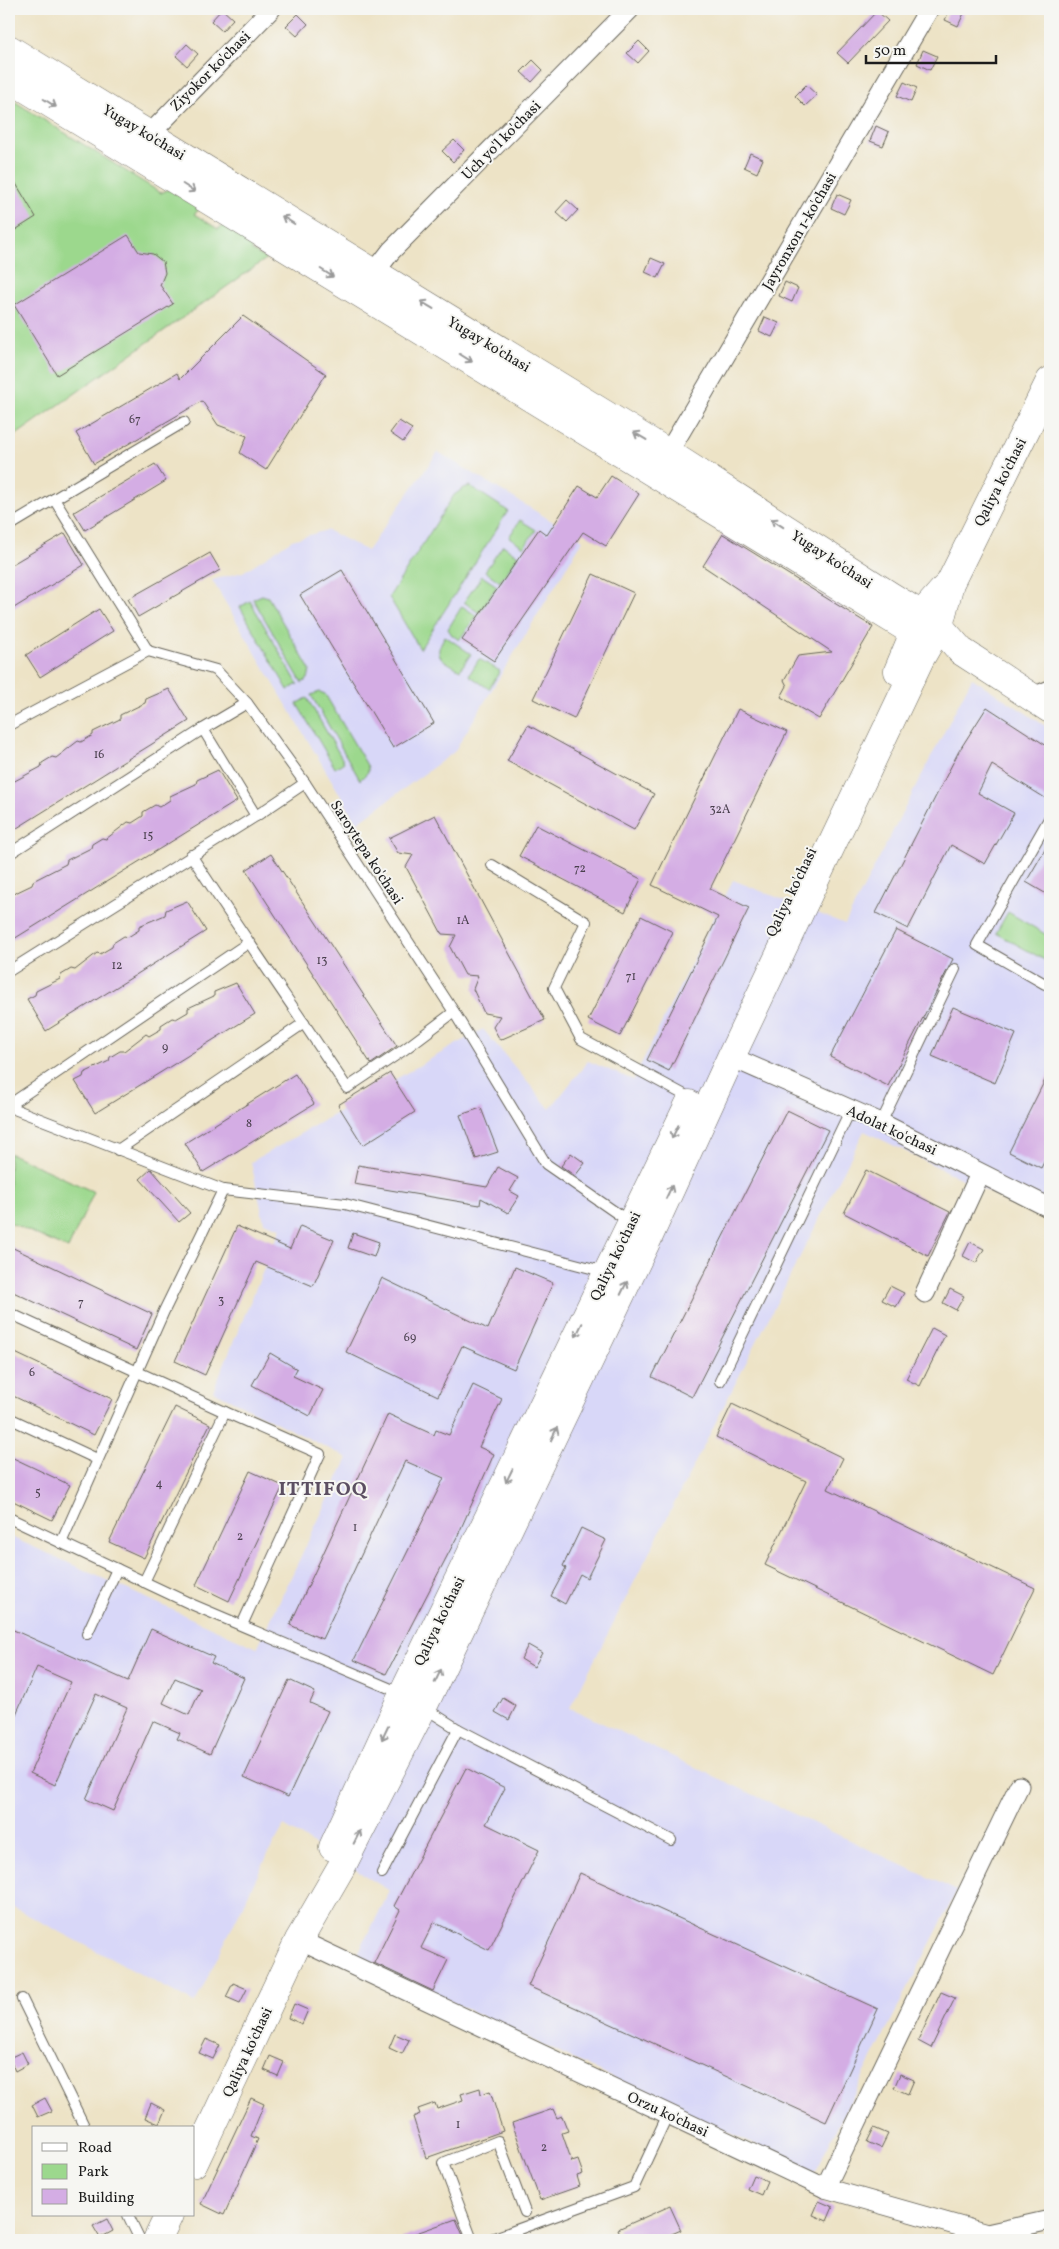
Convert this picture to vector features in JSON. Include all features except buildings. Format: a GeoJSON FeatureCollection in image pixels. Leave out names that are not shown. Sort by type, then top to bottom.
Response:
{"type":"FeatureCollection","features":[{"type":"Feature","properties":{"kind":"main road","name":"Yugay ko'chasi"},"geometry":{"type":"LineString","coordinates":[[9,49],[668,453],[889,596],[926,629]]}},
{"type":"Feature","properties":{"kind":"main road","name":"Yugay ko'chasi"},"geometry":{"type":"LineString","coordinates":[[9,78],[961,650],[1045,693]]}},
{"type":"Feature","properties":{"kind":"main road","name":"Qaliya ko'chasi"},"geometry":{"type":"LineString","coordinates":[[195,2161],[299,1940],[344,1864],[413,1700],[607,1272],[640,1230],[692,1099],[906,654],[926,629],[1050,381]]}},
{"type":"Feature","properties":{"kind":"main road","name":"Qaliya ko'chasi"},"geometry":{"type":"LineString","coordinates":[[413,1700],[640,1230],[731,1058],[915,668],[926,629]]}},
{"type":"Feature","properties":{"kind":"main road"},"geometry":{"type":"LineString","coordinates":[[157,2240],[169,2216]]}},
{"type":"Feature","properties":{"kind":"street","name":"Ziyokor ko'chasi"},"geometry":{"type":"LineString","coordinates":[[149,135],[271,9]]}},
{"type":"Feature","properties":{"kind":"street","name":"Uch yo'l ko'chasi"},"geometry":{"type":"LineString","coordinates":[[374,273],[391,251],[630,9]]}},
{"type":"Feature","properties":{"kind":"street","name":"Jayronxon 1-ko'chasi"},"geometry":{"type":"LineString","coordinates":[[668,453],[928,9]]}},
{"type":"Feature","properties":{"kind":"street","name":"Adolat ko'chasi"},"geometry":{"type":"LineString","coordinates":[[731,1058],[881,1123],[1050,1208]]}},
{"type":"Feature","properties":{"kind":"street"},"geometry":{"type":"LineString","coordinates":[[924,1293],[980,1174]]}},
{"type":"Feature","properties":{"kind":"street"},"geometry":{"type":"LineString","coordinates":[[825,2188],[1019,1786]]}},
{"type":"Feature","properties":{"kind":"street","name":"Orzu ko'chasi"},"geometry":{"type":"LineString","coordinates":[[299,1940],[825,2188],[986,2234],[1050,2220]]}},
{"type":"Feature","properties":{"kind":"lane"},"geometry":{"type":"LineString","coordinates":[[9,526],[184,422]]}},
{"type":"Feature","properties":{"kind":"lane"},"geometry":{"type":"LineString","coordinates":[[9,725],[148,651],[54,500]]}},
{"type":"Feature","properties":{"kind":"lane","name":"Saroytepa ko'chasi"},"geometry":{"type":"LineString","coordinates":[[148,651],[216,670],[247,703],[305,783],[454,1012],[546,1164],[640,1230]]}},
{"type":"Feature","properties":{"kind":"lane"},"geometry":{"type":"LineString","coordinates":[[9,854],[203,729],[247,703]]}},
{"type":"Feature","properties":{"kind":"lane"},"geometry":{"type":"LineString","coordinates":[[203,729],[256,816]]}},
{"type":"Feature","properties":{"kind":"lane"},"geometry":{"type":"LineString","coordinates":[[9,970],[256,816],[305,783]]}},
{"type":"Feature","properties":{"kind":"lane"},"geometry":{"type":"LineString","coordinates":[[1045,984],[977,945],[1050,817]]}},
{"type":"Feature","properties":{"kind":"lane"},"geometry":{"type":"LineString","coordinates":[[192,855],[248,943],[304,1023],[346,1088],[405,1049],[454,1012]]}},
{"type":"Feature","properties":{"kind":"lane"},"geometry":{"type":"LineString","coordinates":[[492,865],[586,922],[554,988],[581,1038],[692,1099]]}},
{"type":"Feature","properties":{"kind":"lane"},"geometry":{"type":"LineString","coordinates":[[9,1106],[248,943]]}},
{"type":"Feature","properties":{"kind":"lane"},"geometry":{"type":"LineString","coordinates":[[881,1123],[955,970]]}},
{"type":"Feature","properties":{"kind":"lane"},"geometry":{"type":"LineString","coordinates":[[118,1150],[304,1023]]}},
{"type":"Feature","properties":{"kind":"lane"},"geometry":{"type":"LineString","coordinates":[[9,1106],[223,1190],[345,1204],[607,1272]]}},
{"type":"Feature","properties":{"kind":"lane"},"geometry":{"type":"LineString","coordinates":[[720,1380],[850,1111]]}},
{"type":"Feature","properties":{"kind":"lane"},"geometry":{"type":"LineString","coordinates":[[61,1543],[136,1373],[223,1190]]}},
{"type":"Feature","properties":{"kind":"lane"},"geometry":{"type":"LineString","coordinates":[[9,1313],[136,1373],[320,1454],[242,1625]]}},
{"type":"Feature","properties":{"kind":"lane"},"geometry":{"type":"LineString","coordinates":[[144,1582],[225,1412]]}},
{"type":"Feature","properties":{"kind":"lane"},"geometry":{"type":"LineString","coordinates":[[9,1418],[97,1459]]}},
{"type":"Feature","properties":{"kind":"lane"},"geometry":{"type":"LineString","coordinates":[[9,1518],[144,1582],[413,1700],[458,1728],[671,1840]]}},
{"type":"Feature","properties":{"kind":"lane"},"geometry":{"type":"LineString","coordinates":[[87,1634],[117,1569]]}},
{"type":"Feature","properties":{"kind":"lane"},"geometry":{"type":"LineString","coordinates":[[382,1873],[458,1728]]}},
{"type":"Feature","properties":{"kind":"lane"},"geometry":{"type":"LineString","coordinates":[[22,1999],[84,2126]]}},
{"type":"Feature","properties":{"kind":"lane"},"geometry":{"type":"LineString","coordinates":[[489,2240],[634,2187],[668,2114]]}},
{"type":"Feature","properties":{"kind":"lane"},"geometry":{"type":"LineString","coordinates":[[472,2240],[443,2163],[498,2142],[525,2212]]}},
{"type":"Feature","properties":{"kind":"lane"},"geometry":{"type":"LineString","coordinates":[[128,2216],[140,2240]]}},
{"type":"Feature","properties":{"kind":"shaded area"},"geometry":{"type":"Polygon","coordinates":[[[438,452],[583,540],[454,752],[357,823],[212,580],[243,572],[292,540],[327,530],[367,551],[438,452]]]}},
{"type":"Feature","properties":{"kind":"shaded area"},"geometry":{"type":"Polygon","coordinates":[[[972,678],[1050,729],[1050,1222],[864,1131],[570,1708],[957,1891],[814,2173],[356,1957],[390,1891],[284,1826],[269,1852],[195,2003],[9,1905],[9,1536],[257,1648],[348,1458],[213,1391],[281,1228],[264,1222],[251,1162],[483,1029],[550,1109],[588,1061],[633,1080],[733,880],[845,924],[972,678]]]}},
{"type":"Feature","properties":{"kind":"green space"},"geometry":{"type":"Polygon","coordinates":[[[9,98],[161,193],[169,189],[200,209],[194,214],[218,229],[228,223],[261,243],[251,250],[266,259],[9,440],[9,98]]]}},
{"type":"Feature","properties":{"kind":"green space"},"geometry":{"type":"Polygon","coordinates":[[[470,486],[508,511],[420,649],[389,597],[454,495],[470,486]]]}},
{"type":"Feature","properties":{"kind":"green space"},"geometry":{"type":"Polygon","coordinates":[[[520,520],[536,530],[524,547],[509,537],[520,520]]]}},
{"type":"Feature","properties":{"kind":"green space"},"geometry":{"type":"Polygon","coordinates":[[[503,545],[518,556],[500,582],[485,571],[503,545]]]}},
{"type":"Feature","properties":{"kind":"green space"},"geometry":{"type":"Polygon","coordinates":[[[482,576],[497,586],[479,613],[464,602],[482,576]]]}},
{"type":"Feature","properties":{"kind":"green space"},"geometry":{"type":"Polygon","coordinates":[[[262,595],[268,597],[310,670],[308,679],[302,683],[253,599],[262,595]]]}},
{"type":"Feature","properties":{"kind":"green space"},"geometry":{"type":"Polygon","coordinates":[[[250,601],[298,684],[288,690],[240,607],[250,601]]]}},
{"type":"Feature","properties":{"kind":"green space"},"geometry":{"type":"Polygon","coordinates":[[[462,606],[477,616],[459,640],[448,629],[462,606]]]}},
{"type":"Feature","properties":{"kind":"green space"},"geometry":{"type":"Polygon","coordinates":[[[445,636],[471,654],[460,670],[444,660],[439,654],[441,643],[445,636]]]}},
{"type":"Feature","properties":{"kind":"green space"},"geometry":{"type":"Polygon","coordinates":[[[479,659],[500,671],[489,689],[469,675],[479,659]]]}},
{"type":"Feature","properties":{"kind":"green space"},"geometry":{"type":"Polygon","coordinates":[[[320,692],[325,694],[368,767],[368,772],[360,780],[311,695],[320,692]]]}},
{"type":"Feature","properties":{"kind":"green space"},"geometry":{"type":"Polygon","coordinates":[[[307,698],[344,762],[335,768],[297,704],[307,698]]]}},
{"type":"Feature","properties":{"kind":"green space"},"geometry":{"type":"Polygon","coordinates":[[[1008,912],[1050,937],[1050,963],[996,933],[1008,912]]]}},
{"type":"Feature","properties":{"kind":"green space"},"geometry":{"type":"Polygon","coordinates":[[[9,1153],[94,1192],[68,1249],[9,1222],[9,1153]]]}},
{"type":"Feature","properties":{"kind":"district","name":"ITTIFOQ"},"geometry":{"type":"Point","coordinates":[323,1488]}}]}
